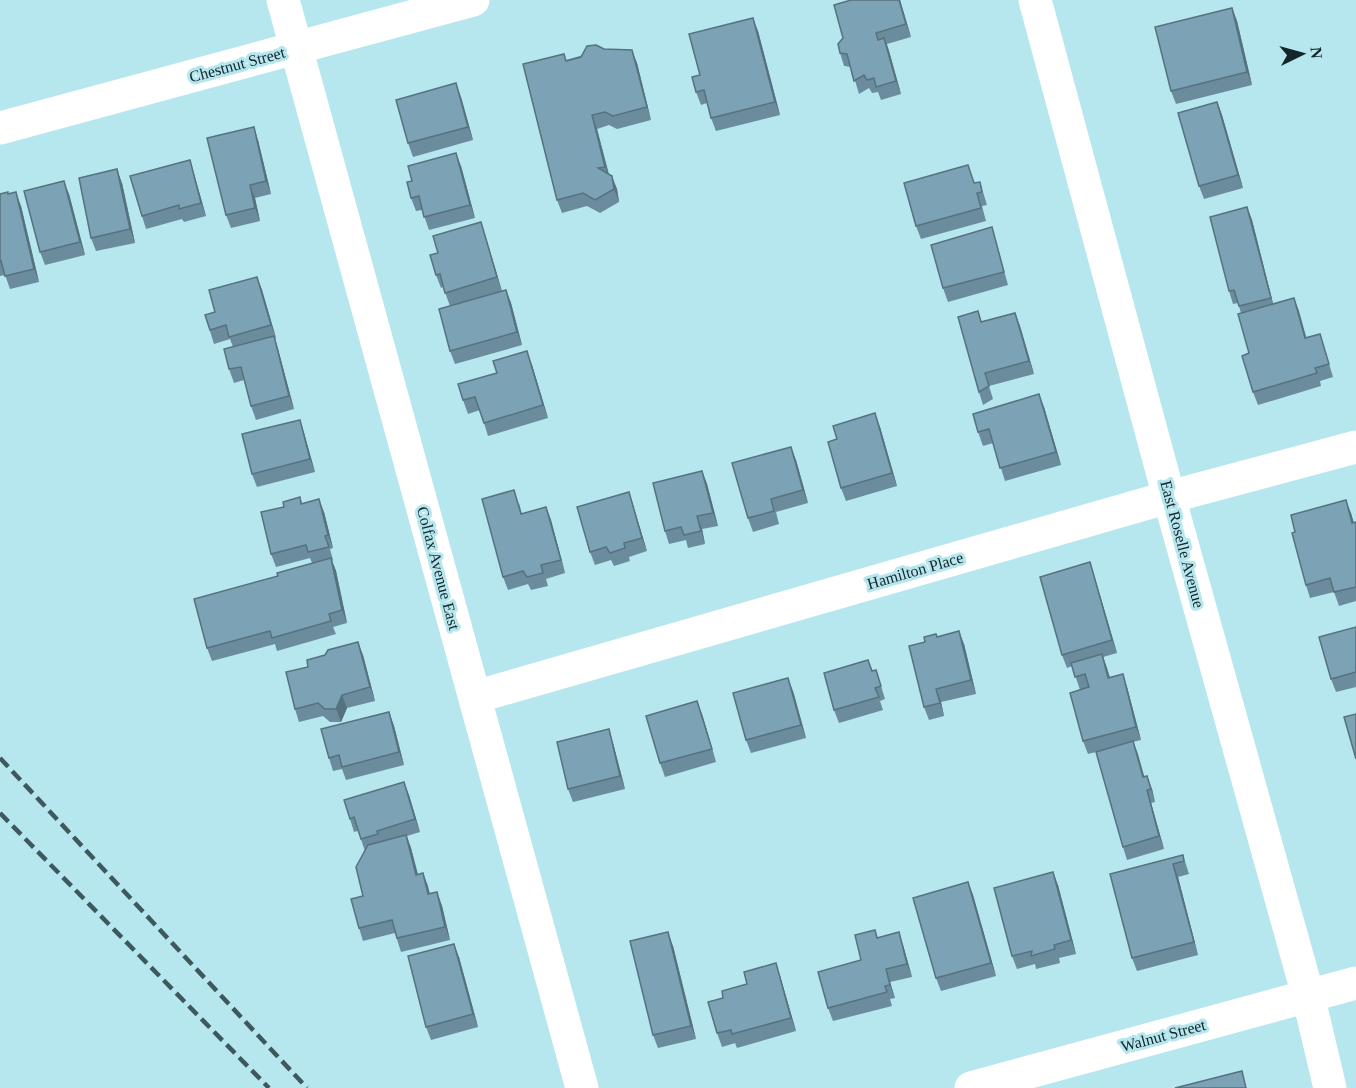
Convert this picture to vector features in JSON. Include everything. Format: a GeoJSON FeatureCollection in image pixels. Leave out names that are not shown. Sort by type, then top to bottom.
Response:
{"type":"FeatureCollection","features":[{"type":"Feature","properties":{"kind":"street","name":"Colfax Avenue East"},"geometry":{"type":"LineString","coordinates":[[283,0],[582,1088]]}},
{"type":"Feature","properties":{"kind":"street","name":"Chestnut Street"},"geometry":{"type":"LineString","coordinates":[[0,128],[473,0]]}},
{"type":"Feature","properties":{"kind":"street","name":"East Roselle Avenue"},"geometry":{"type":"LineString","coordinates":[[1035,0],[1308,995],[1330,1088]]}},
{"type":"Feature","properties":{"kind":"street","name":"Hamilton Place"},"geometry":{"type":"LineString","coordinates":[[475,697],[1170,497],[1356,447]]}},
{"type":"Feature","properties":{"kind":"street","name":"Walnut Street"},"geometry":{"type":"LineString","coordinates":[[970,1088],[1356,983]]}},
{"type":"Feature","properties":{"kind":"building"},"geometry":{"type":"Polygon","coordinates":[[[851,0],[899,0],[906,24],[876,33],[878,40],[884,38],[896,81],[876,87],[874,78],[867,80],[864,75],[854,81],[847,54],[840,53],[838,44],[843,38],[834,5],[851,0]]]}},
{"type":"Feature","properties":{"kind":"building"},"geometry":{"type":"Polygon","coordinates":[[[1232,8],[1247,72],[1171,91],[1155,27],[1232,8]]]}},
{"type":"Feature","properties":{"kind":"building"},"geometry":{"type":"Polygon","coordinates":[[[753,18],[775,102],[711,118],[704,90],[696,92],[692,77],[700,75],[689,34],[753,18]]]}},
{"type":"Feature","properties":{"kind":"building"},"geometry":{"type":"Polygon","coordinates":[[[596,45],[604,49],[632,50],[647,107],[613,116],[605,112],[592,115],[605,167],[598,168],[612,176],[614,189],[595,200],[583,193],[557,200],[523,64],[564,54],[566,61],[581,57],[587,46],[596,45]]]}},
{"type":"Feature","properties":{"kind":"building"},"geometry":{"type":"Polygon","coordinates":[[[456,83],[468,127],[408,143],[396,100],[456,83]]]}},
{"type":"Feature","properties":{"kind":"building"},"geometry":{"type":"Polygon","coordinates":[[[1217,102],[1238,175],[1199,186],[1178,113],[1217,102]]]}},
{"type":"Feature","properties":{"kind":"building"},"geometry":{"type":"Polygon","coordinates":[[[254,127],[266,181],[250,185],[255,208],[226,215],[207,138],[254,127]]]}},
{"type":"Feature","properties":{"kind":"building"},"geometry":{"type":"Polygon","coordinates":[[[456,153],[470,205],[424,217],[419,196],[411,198],[407,182],[412,181],[408,166],[456,153]]]}},
{"type":"Feature","properties":{"kind":"building"},"geometry":{"type":"Polygon","coordinates":[[[190,160],[201,203],[179,209],[179,205],[142,216],[130,176],[190,160]]]}},
{"type":"Feature","properties":{"kind":"building"},"geometry":{"type":"Polygon","coordinates":[[[968,165],[974,183],[980,182],[982,192],[977,193],[981,208],[916,226],[904,183],[968,165]]]}},
{"type":"Feature","properties":{"kind":"building"},"geometry":{"type":"Polygon","coordinates":[[[117,169],[130,229],[91,238],[79,178],[117,169]]]}},
{"type":"Feature","properties":{"kind":"building"},"geometry":{"type":"Polygon","coordinates":[[[64,181],[80,242],[40,252],[24,191],[64,181]]]}},
{"type":"Feature","properties":{"kind":"building"},"geometry":{"type":"Polygon","coordinates":[[[8,192],[8,194],[16,192],[34,269],[5,276],[0,262],[0,194],[8,192]]]}},
{"type":"Feature","properties":{"kind":"building"},"geometry":{"type":"Polygon","coordinates":[[[1247,207],[1271,298],[1239,306],[1234,290],[1229,291],[1210,217],[1247,207]]]}},
{"type":"Feature","properties":{"kind":"building"},"geometry":{"type":"Polygon","coordinates":[[[481,222],[497,277],[445,293],[440,274],[436,275],[430,255],[438,253],[433,236],[481,222]]]}},
{"type":"Feature","properties":{"kind":"building"},"geometry":{"type":"Polygon","coordinates":[[[992,227],[1004,272],[943,288],[931,245],[992,227]]]}},
{"type":"Feature","properties":{"kind":"building"},"geometry":{"type":"Polygon","coordinates":[[[257,277],[271,325],[229,337],[226,325],[210,330],[205,315],[215,312],[209,290],[257,277]]]}},
{"type":"Feature","properties":{"kind":"building"},"geometry":{"type":"Polygon","coordinates":[[[506,290],[517,332],[450,351],[439,309],[506,290]]]}},
{"type":"Feature","properties":{"kind":"building"},"geometry":{"type":"Polygon","coordinates":[[[1294,298],[1305,338],[1320,334],[1329,364],[1315,368],[1317,373],[1253,392],[1242,356],[1249,353],[1238,314],[1294,298]]]}},
{"type":"Feature","properties":{"kind":"building"},"geometry":{"type":"Polygon","coordinates":[[[978,311],[981,322],[1015,313],[1029,361],[985,373],[989,386],[979,392],[958,317],[978,311]]]}},
{"type":"Feature","properties":{"kind":"building"},"geometry":{"type":"Polygon","coordinates":[[[274,336],[289,396],[251,406],[241,367],[229,369],[224,349],[274,336]]]}},
{"type":"Feature","properties":{"kind":"building"},"geometry":{"type":"Polygon","coordinates":[[[527,351],[543,405],[484,423],[475,397],[463,400],[458,384],[497,373],[493,361],[527,351]]]}},
{"type":"Feature","properties":{"kind":"building"},"geometry":{"type":"Polygon","coordinates":[[[1039,394],[1056,452],[1000,468],[989,429],[978,432],[973,414],[1039,394]]]}},
{"type":"Feature","properties":{"kind":"building"},"geometry":{"type":"Polygon","coordinates":[[[875,413],[892,473],[841,488],[828,442],[837,439],[833,426],[875,413]]]}},
{"type":"Feature","properties":{"kind":"building"},"geometry":{"type":"Polygon","coordinates":[[[300,420],[310,459],[252,474],[242,434],[300,420]]]}},
{"type":"Feature","properties":{"kind":"building"},"geometry":{"type":"Polygon","coordinates":[[[791,447],[803,490],[771,499],[774,511],[748,518],[732,463],[791,447]]]}},
{"type":"Feature","properties":{"kind":"building"},"geometry":{"type":"Polygon","coordinates":[[[702,471],[713,513],[697,516],[701,531],[684,535],[681,527],[665,531],[653,483],[702,471]]]}},
{"type":"Feature","properties":{"kind":"building"},"geometry":{"type":"Polygon","coordinates":[[[514,490],[521,514],[546,507],[561,560],[541,565],[543,573],[527,577],[523,571],[503,577],[482,499],[514,490]]]}},
{"type":"Feature","properties":{"kind":"building"},"geometry":{"type":"Polygon","coordinates":[[[629,492],[642,538],[624,543],[625,548],[610,553],[606,547],[590,552],[577,507],[629,492]]]}},
{"type":"Feature","properties":{"kind":"building"},"geometry":{"type":"Polygon","coordinates":[[[300,497],[301,504],[319,499],[329,547],[308,552],[306,545],[271,554],[261,512],[284,507],[283,502],[300,497]]]}},
{"type":"Feature","properties":{"kind":"building"},"geometry":{"type":"Polygon","coordinates":[[[1346,500],[1352,523],[1356,522],[1356,587],[1334,592],[1330,578],[1306,585],[1292,533],[1295,532],[1291,515],[1346,500]]]}},
{"type":"Feature","properties":{"kind":"building"},"geometry":{"type":"Polygon","coordinates":[[[331,558],[342,610],[329,614],[331,621],[272,638],[270,631],[207,648],[194,599],[278,576],[277,573],[331,558]]]}},
{"type":"Feature","properties":{"kind":"building"},"geometry":{"type":"Polygon","coordinates":[[[1090,562],[1112,640],[1062,655],[1040,577],[1090,562]]]}},
{"type":"Feature","properties":{"kind":"building"},"geometry":{"type":"Polygon","coordinates":[[[1356,627],[1356,672],[1331,679],[1319,637],[1356,627]]]}},
{"type":"Feature","properties":{"kind":"building"},"geometry":{"type":"Polygon","coordinates":[[[959,631],[971,680],[936,689],[940,703],[924,707],[909,646],[925,642],[924,637],[936,634],[937,637],[959,631]]]}},
{"type":"Feature","properties":{"kind":"building"},"geometry":{"type":"Polygon","coordinates":[[[358,642],[370,687],[342,695],[336,709],[325,709],[318,703],[295,709],[286,672],[308,667],[307,660],[325,655],[328,650],[358,642]]]}},
{"type":"Feature","properties":{"kind":"building"},"geometry":{"type":"Polygon","coordinates":[[[1102,654],[1108,678],[1123,674],[1136,727],[1083,741],[1070,693],[1089,687],[1085,674],[1075,677],[1071,663],[1102,654]]]}},
{"type":"Feature","properties":{"kind":"building"},"geometry":{"type":"Polygon","coordinates":[[[868,660],[872,671],[876,670],[881,686],[875,688],[879,697],[834,710],[824,673],[868,660]]]}},
{"type":"Feature","properties":{"kind":"building"},"geometry":{"type":"Polygon","coordinates":[[[788,678],[801,725],[746,740],[733,693],[788,678]]]}},
{"type":"Feature","properties":{"kind":"building"},"geometry":{"type":"Polygon","coordinates":[[[697,701],[712,749],[660,763],[646,716],[697,701]]]}},
{"type":"Feature","properties":{"kind":"building"},"geometry":{"type":"Polygon","coordinates":[[[389,712],[399,752],[342,767],[339,755],[329,758],[321,729],[389,712]]]}},
{"type":"Feature","properties":{"kind":"building"},"geometry":{"type":"Polygon","coordinates":[[[1356,714],[1356,759],[1344,717],[1356,714]]]}},
{"type":"Feature","properties":{"kind":"building"},"geometry":{"type":"Polygon","coordinates":[[[609,729],[620,776],[568,789],[557,742],[609,729]]]}},
{"type":"Feature","properties":{"kind":"building"},"geometry":{"type":"Polygon","coordinates":[[[1133,741],[1143,777],[1147,776],[1151,789],[1147,790],[1159,836],[1123,847],[1096,752],[1133,741]]]}},
{"type":"Feature","properties":{"kind":"building"},"geometry":{"type":"Polygon","coordinates":[[[404,782],[415,819],[377,831],[378,834],[361,839],[354,817],[350,819],[344,800],[404,782]]]}},
{"type":"Feature","properties":{"kind":"building"},"geometry":{"type":"Polygon","coordinates":[[[406,835],[416,875],[423,873],[428,894],[437,892],[445,927],[397,938],[392,920],[359,928],[351,899],[363,896],[356,867],[368,845],[406,835]]]}},
{"type":"Feature","properties":{"kind":"building"},"geometry":{"type":"Polygon","coordinates":[[[1183,855],[1184,861],[1173,864],[1194,942],[1132,958],[1110,874],[1183,855]]]}},
{"type":"Feature","properties":{"kind":"building"},"geometry":{"type":"Polygon","coordinates":[[[1053,872],[1071,940],[1054,945],[1055,949],[1031,956],[1032,951],[1012,956],[994,888],[1053,872]]]}},
{"type":"Feature","properties":{"kind":"building"},"geometry":{"type":"Polygon","coordinates":[[[968,882],[991,963],[936,978],[913,898],[968,882]]]}},
{"type":"Feature","properties":{"kind":"building"},"geometry":{"type":"Polygon","coordinates":[[[875,930],[877,938],[899,932],[907,964],[886,969],[890,985],[885,986],[887,992],[828,1008],[818,972],[861,960],[855,935],[875,930]]]}},
{"type":"Feature","properties":{"kind":"building"},"geometry":{"type":"Polygon","coordinates":[[[668,932],[691,1026],[653,1035],[630,941],[668,932]]]}},
{"type":"Feature","properties":{"kind":"building"},"geometry":{"type":"Polygon","coordinates":[[[454,944],[473,1014],[426,1027],[408,956],[454,944]]]}},
{"type":"Feature","properties":{"kind":"building"},"geometry":{"type":"Polygon","coordinates":[[[776,963],[791,1018],[732,1034],[731,1030],[717,1033],[708,1002],[723,998],[722,991],[747,984],[744,972],[776,963]]]}},
{"type":"Feature","properties":{"kind":"building"},"geometry":{"type":"Polygon","coordinates":[[[1242,1071],[1246,1088],[1175,1088],[1242,1071]]]}},
{"type":"Feature","properties":{"kind":"railway"},"geometry":{"type":"LineString","coordinates":[[0,758],[307,1088]]}},
{"type":"Feature","properties":{"kind":"railway"},"geometry":{"type":"LineString","coordinates":[[0,813],[269,1088]]}}]}
